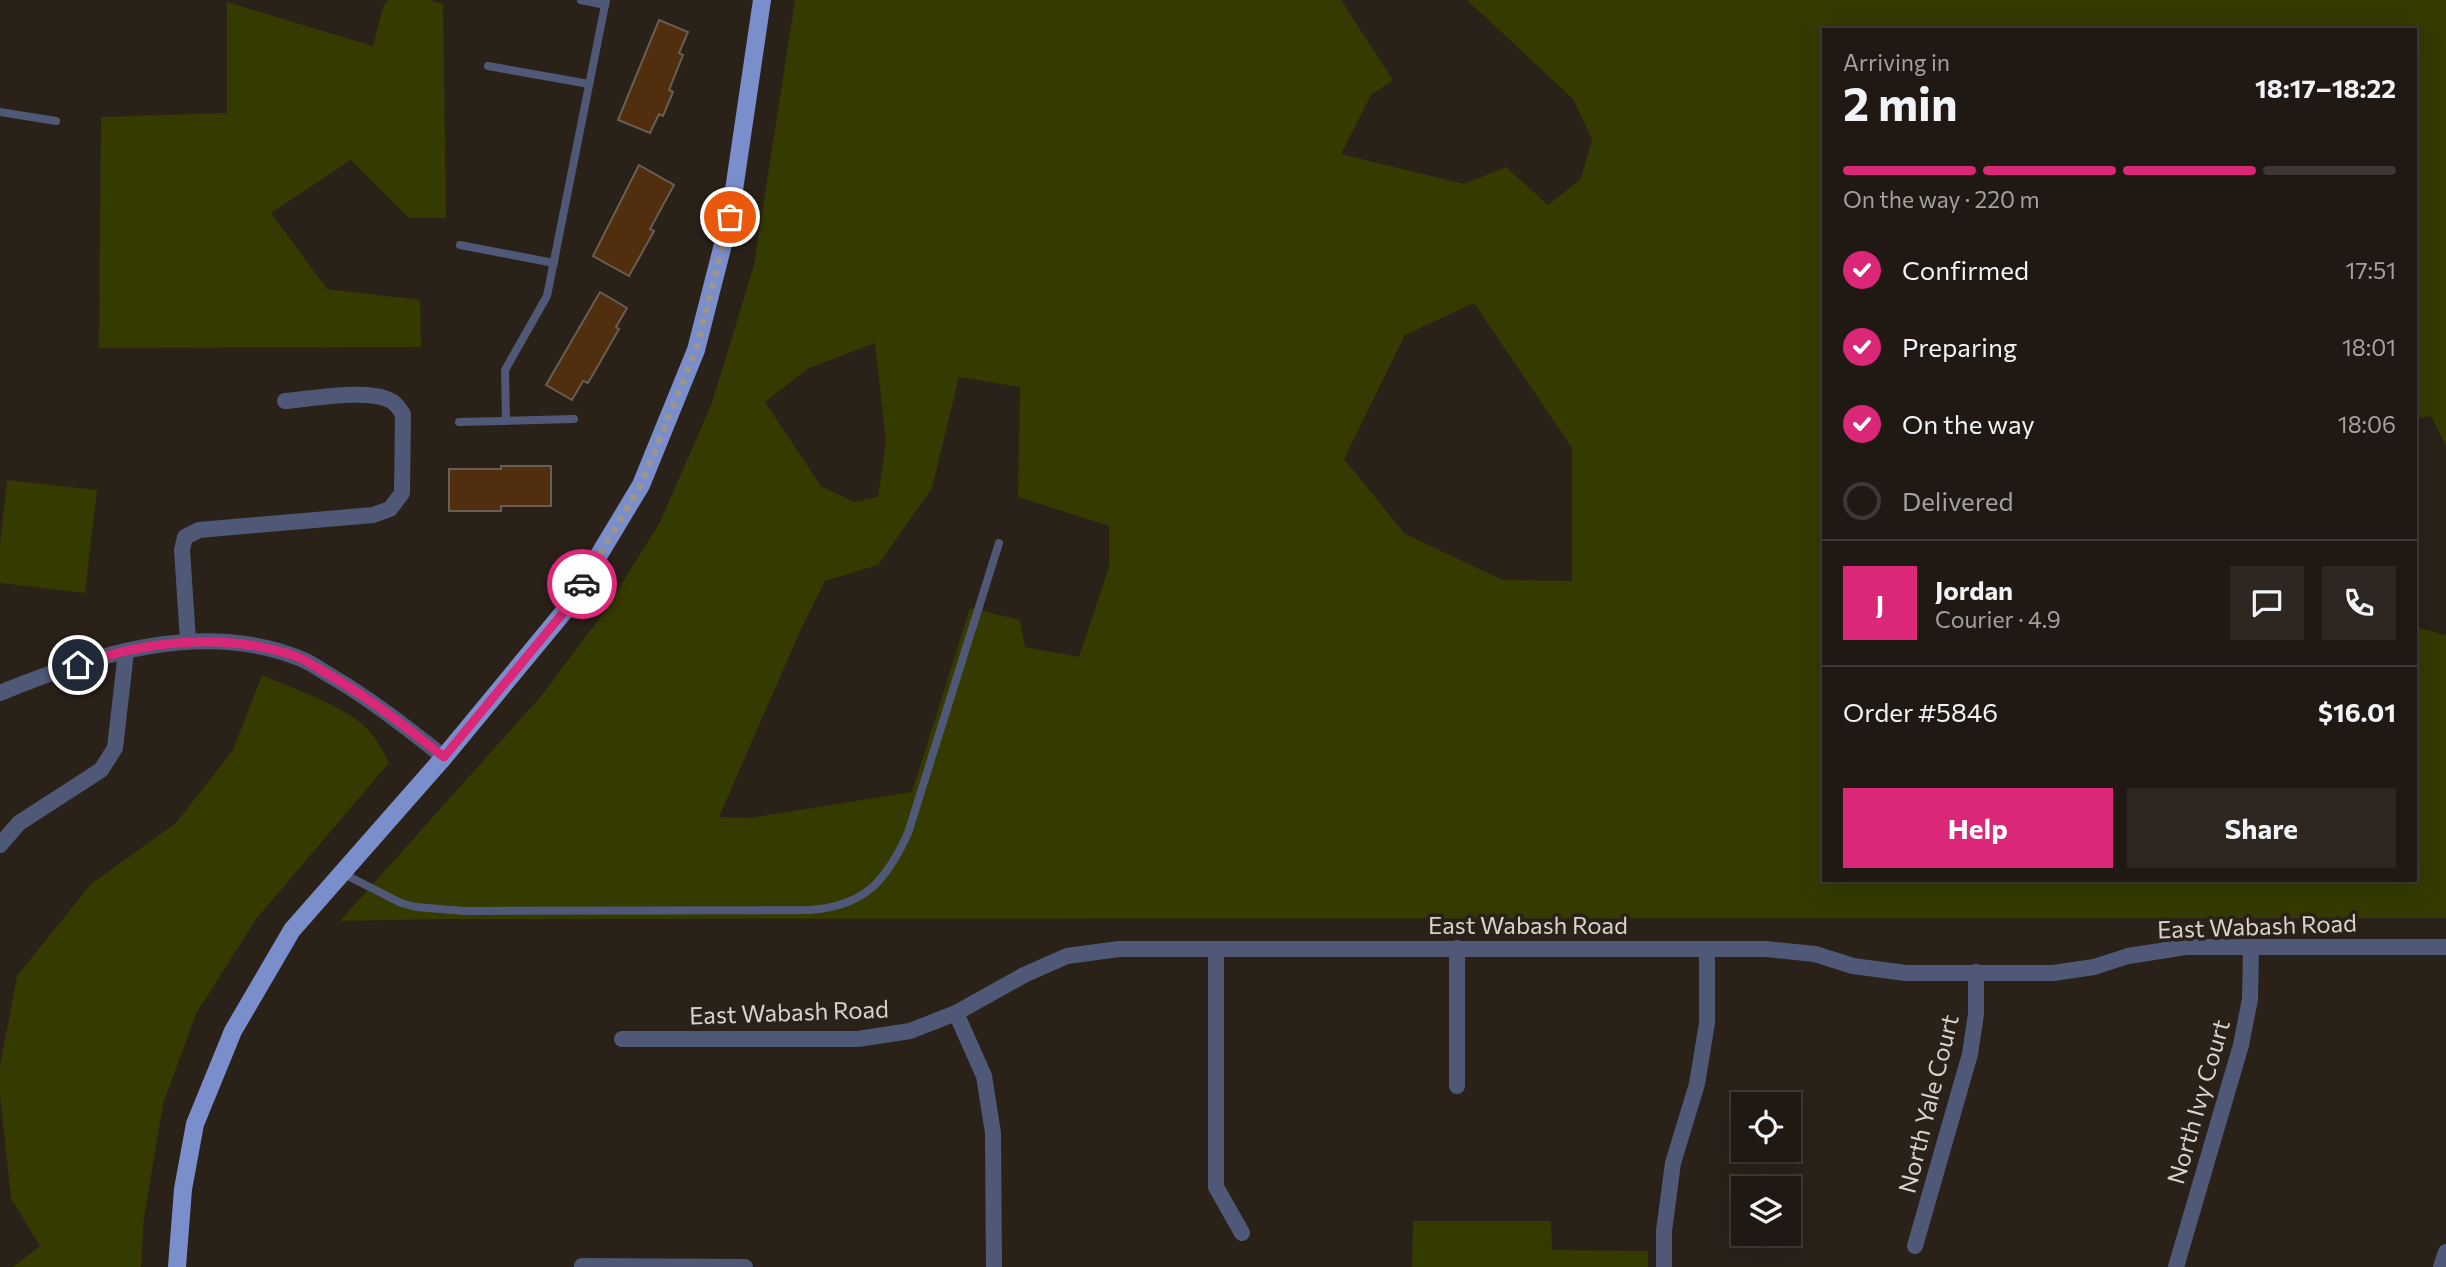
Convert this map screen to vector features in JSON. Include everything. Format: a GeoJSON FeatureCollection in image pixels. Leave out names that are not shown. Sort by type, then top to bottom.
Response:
{"type":"FeatureCollection","features":[{"type":"Feature","properties":{"kind":"main road"},"geometry":{"type":"LineString","coordinates":[[177,1267],[183,1189],[195,1125],[233,1031],[292,930],[444,757],[567,608],[641,485],[696,350],[730,217],[762,0]]}},
{"type":"Feature","properties":{"kind":"street"},"geometry":{"type":"LineString","coordinates":[[188,640],[182,550],[185,537],[199,530],[373,515],[390,509],[402,492],[403,414],[396,404],[368,394],[285,401]]}},
{"type":"Feature","properties":{"kind":"street"},"geometry":{"type":"LineString","coordinates":[[0,693],[102,656],[188,640],[249,643],[300,658],[368,697],[444,757]]}},
{"type":"Feature","properties":{"kind":"street"},"geometry":{"type":"LineString","coordinates":[[0,845],[19,822],[101,770],[115,748],[126,652]]}},
{"type":"Feature","properties":{"kind":"street","name":"East Wabash Road"},"geometry":{"type":"LineString","coordinates":[[622,1038],[858,1039],[910,1031],[956,1013],[1024,975],[1067,956],[1119,948],[1766,949],[1815,954],[1853,966],[1906,973],[2053,973],[2094,967],[2128,956],[2186,947],[2446,947]]}},
{"type":"Feature","properties":{"kind":"street","name":"North Ivy Court"},"geometry":{"type":"LineString","coordinates":[[2176,1267],[2241,1045],[2250,999],[2251,947]]}},
{"type":"Feature","properties":{"kind":"street"},"geometry":{"type":"LineString","coordinates":[[1457,948],[1457,1086]]}},
{"type":"Feature","properties":{"kind":"street"},"geometry":{"type":"LineString","coordinates":[[1216,949],[1216,1187],[1242,1233]]}},
{"type":"Feature","properties":{"kind":"street"},"geometry":{"type":"LineString","coordinates":[[1664,1267],[1664,1231],[1673,1163],[1697,1084],[1707,1023],[1707,949]]}},
{"type":"Feature","properties":{"kind":"street","name":"North Yale Court"},"geometry":{"type":"LineString","coordinates":[[1915,1246],[1970,1054],[1976,1014],[1976,972]]}},
{"type":"Feature","properties":{"kind":"street"},"geometry":{"type":"LineString","coordinates":[[956,1013],[985,1076],[993,1133],[994,1267]]}},
{"type":"Feature","properties":{"kind":"street"},"geometry":{"type":"LineString","coordinates":[[2441,1267],[2446,1252]]}},
{"type":"Feature","properties":{"kind":"street"},"geometry":{"type":"LineString","coordinates":[[582,1266],[745,1267]]}},
{"type":"Feature","properties":{"kind":"lane"},"geometry":{"type":"LineString","coordinates":[[506,421],[505,370],[547,296],[605,3],[581,0]]}},
{"type":"Feature","properties":{"kind":"lane"},"geometry":{"type":"LineString","coordinates":[[488,66],[589,84]]}},
{"type":"Feature","properties":{"kind":"lane"},"geometry":{"type":"LineString","coordinates":[[0,112],[56,121]]}},
{"type":"Feature","properties":{"kind":"lane"},"geometry":{"type":"LineString","coordinates":[[460,245],[554,263]]}},
{"type":"Feature","properties":{"kind":"lane"},"geometry":{"type":"LineString","coordinates":[[459,422],[573,419]]}},
{"type":"Feature","properties":{"kind":"lane"},"geometry":{"type":"LineString","coordinates":[[342,873],[401,903],[464,911],[810,910],[835,907],[858,899],[884,874],[908,833],[999,543]]}},
{"type":"Feature","properties":{"kind":"green space"},"geometry":{"type":"Polygon","coordinates":[[[388,0],[429,0],[443,4],[446,218],[409,218],[351,160],[271,213],[327,289],[420,300],[421,347],[99,348],[101,117],[227,113],[227,2],[373,46],[383,7],[388,0]]]}},
{"type":"Feature","properties":{"kind":"green space"},"geometry":{"type":"Polygon","coordinates":[[[795,0],[1341,0],[1393,80],[1371,95],[1341,154],[1464,184],[1506,167],[1548,205],[1581,179],[1592,139],[1573,99],[1467,0],[2446,0],[2446,446],[2431,416],[2417,419],[2417,28],[1822,28],[1822,882],[2417,882],[2417,628],[2446,635],[2446,918],[340,921],[542,695],[605,611],[660,522],[712,403],[754,265],[795,0]],[[1474,303],[1405,335],[1344,459],[1405,534],[1503,580],[1572,581],[1572,448],[1474,303]],[[875,343],[809,368],[765,402],[821,486],[854,502],[878,497],[886,442],[875,343]],[[959,377],[932,488],[878,565],[825,581],[801,629],[719,817],[749,818],[912,792],[970,608],[1020,620],[1025,647],[1079,657],[1109,567],[1109,526],[1018,497],[1020,387],[959,377]]]}},
{"type":"Feature","properties":{"kind":"green space"},"geometry":{"type":"Polygon","coordinates":[[[7,480],[97,490],[85,593],[0,583],[0,545],[7,480]]]}},
{"type":"Feature","properties":{"kind":"green space"},"geometry":{"type":"Polygon","coordinates":[[[262,675],[313,696],[351,716],[370,732],[389,763],[256,919],[196,1014],[163,1104],[144,1217],[141,1267],[13,1267],[40,1246],[11,1198],[0,1095],[0,1066],[17,976],[91,884],[176,823],[233,750],[262,675]]]}},
{"type":"Feature","properties":{"kind":"green space"},"geometry":{"type":"Polygon","coordinates":[[[1413,1221],[1551,1221],[1552,1250],[1648,1251],[1648,1267],[1412,1267],[1413,1221]]]}},
{"type":"Feature","properties":{"kind":"building"},"geometry":{"type":"Polygon","coordinates":[[[659,20],[688,32],[679,53],[683,55],[669,90],[673,92],[663,116],[659,114],[650,133],[618,120],[659,20]]]}},
{"type":"Feature","properties":{"kind":"building"},"geometry":{"type":"Polygon","coordinates":[[[639,165],[674,185],[650,229],[654,231],[629,276],[593,256],[639,165]]]}},
{"type":"Feature","properties":{"kind":"building"},"geometry":{"type":"Polygon","coordinates":[[[600,292],[627,308],[616,327],[619,329],[588,383],[583,381],[572,400],[546,385],[600,292]]]}},
{"type":"Feature","properties":{"kind":"building"},"geometry":{"type":"Polygon","coordinates":[[[501,466],[551,466],[551,506],[501,506],[501,511],[449,511],[449,469],[501,469],[501,466]]]}},
{"type":"Feature","properties":{"kind":"way so far"},"geometry":{"type":"LineString","coordinates":[[582,584],[641,485],[696,350],[730,217]]}},
{"type":"Feature","properties":{"kind":"route"},"geometry":{"type":"LineString","coordinates":[[78,665],[102,656],[188,640],[249,643],[300,658],[368,697],[444,757],[567,608],[582,584]]}}]}
